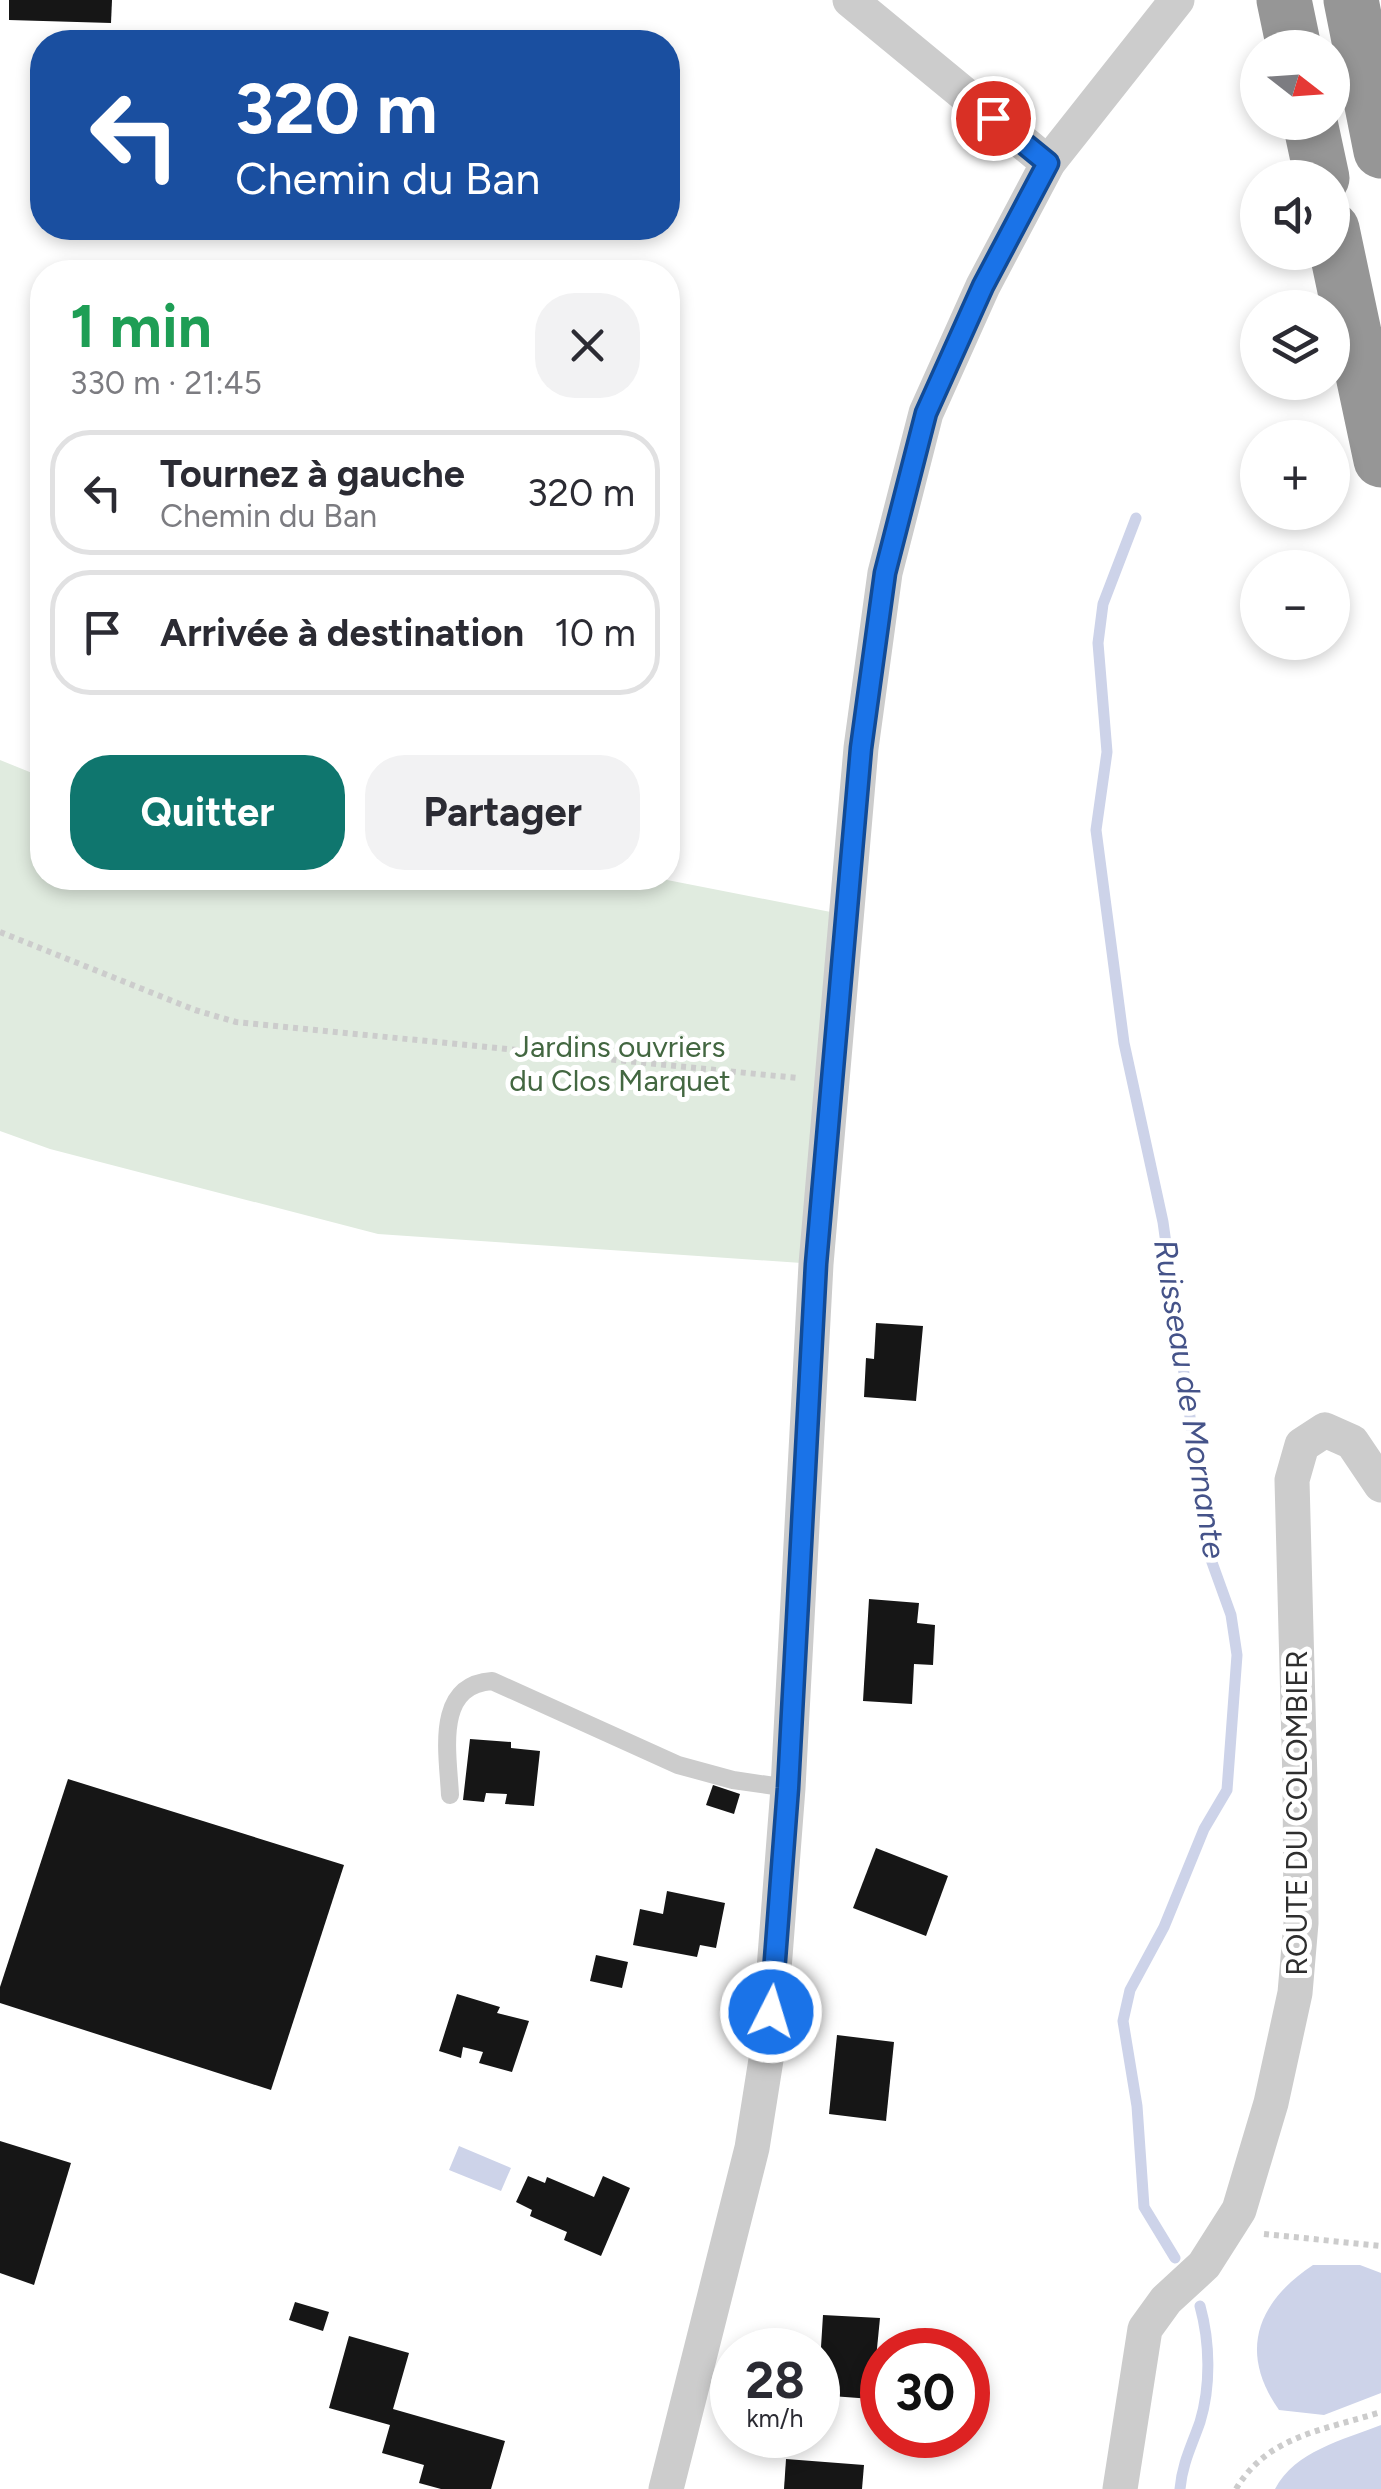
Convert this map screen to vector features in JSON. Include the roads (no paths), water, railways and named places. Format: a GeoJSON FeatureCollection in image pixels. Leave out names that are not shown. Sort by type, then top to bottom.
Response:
{"type":"FeatureCollection","features":[{"type":"Feature","properties":{"kind":"highway"},"geometry":{"type":"LineString","coordinates":[[1284,0],[1290,30]]}},
{"type":"Feature","properties":{"kind":"highway"},"geometry":{"type":"LineString","coordinates":[[1350,0],[1381,151]]}},
{"type":"Feature","properties":{"kind":"highway"},"geometry":{"type":"LineString","coordinates":[[1341,270],[1381,460]]}},
{"type":"Feature","properties":{"kind":"street"},"geometry":{"type":"LineString","coordinates":[[850,0],[1048,163]]}},
{"type":"Feature","properties":{"kind":"street"},"geometry":{"type":"LineString","coordinates":[[666,2489],[752,2148],[768,2046],[788,1788],[822,1080],[885,573],[926,413],[983,286],[1048,163],[1177,0]]}},
{"type":"Feature","properties":{"kind":"street","name":"ROUTE DU COLOMBIER"},"geometry":{"type":"LineString","coordinates":[[1120,2489],[1145,2329],[1166,2300],[1204,2265],[1238,2210],[1271,2103],[1296,1993],[1301,1923],[1301,1817],[1292,1480],[1302,1445],[1325,1430],[1352,1442],[1381,1486]]}},
{"type":"Feature","properties":{"kind":"lane"},"geometry":{"type":"LineString","coordinates":[[450,1796],[447,1722],[456,1696],[472,1682],[492,1680],[678,1764],[733,1780],[788,1788]]}},
{"type":"Feature","properties":{"kind":"water"},"geometry":{"type":"Polygon","coordinates":[[[459,2146],[511,2168],[501,2191],[449,2170],[459,2146]]]}},
{"type":"Feature","properties":{"kind":"water"},"geometry":{"type":"Polygon","coordinates":[[[1313,2265],[1360,2265],[1381,2273],[1381,2393],[1324,2415],[1279,2410],[1266,2389],[1257,2348],[1267,2312],[1278,2295],[1313,2265]]]}},
{"type":"Feature","properties":{"kind":"water"},"geometry":{"type":"Polygon","coordinates":[[[1381,2425],[1381,2489],[1275,2489],[1307,2456],[1381,2425]]]}},
{"type":"Feature","properties":{"kind":"waterway","name":"Ruisseau de Mornante"},"geometry":{"type":"LineString","coordinates":[[1136,518],[1103,604],[1098,643],[1107,752],[1096,830],[1124,1043],[1163,1222],[1209,1554],[1231,1615],[1237,1655],[1227,1790],[1204,1829],[1164,1927],[1130,1990],[1123,2021],[1137,2106],[1144,2207],[1175,2258]]}},
{"type":"Feature","properties":{"kind":"waterway","name":"Ruisseau de Mornante"},"geometry":{"type":"LineString","coordinates":[[1180,2489],[1206,2394],[1206,2334],[1200,2306]]}},
{"type":"Feature","properties":{"kind":"park label","name":"Jardins ouvriers du Clos Marquet"},"geometry":{"type":"Point","coordinates":[620,1063]}}]}
